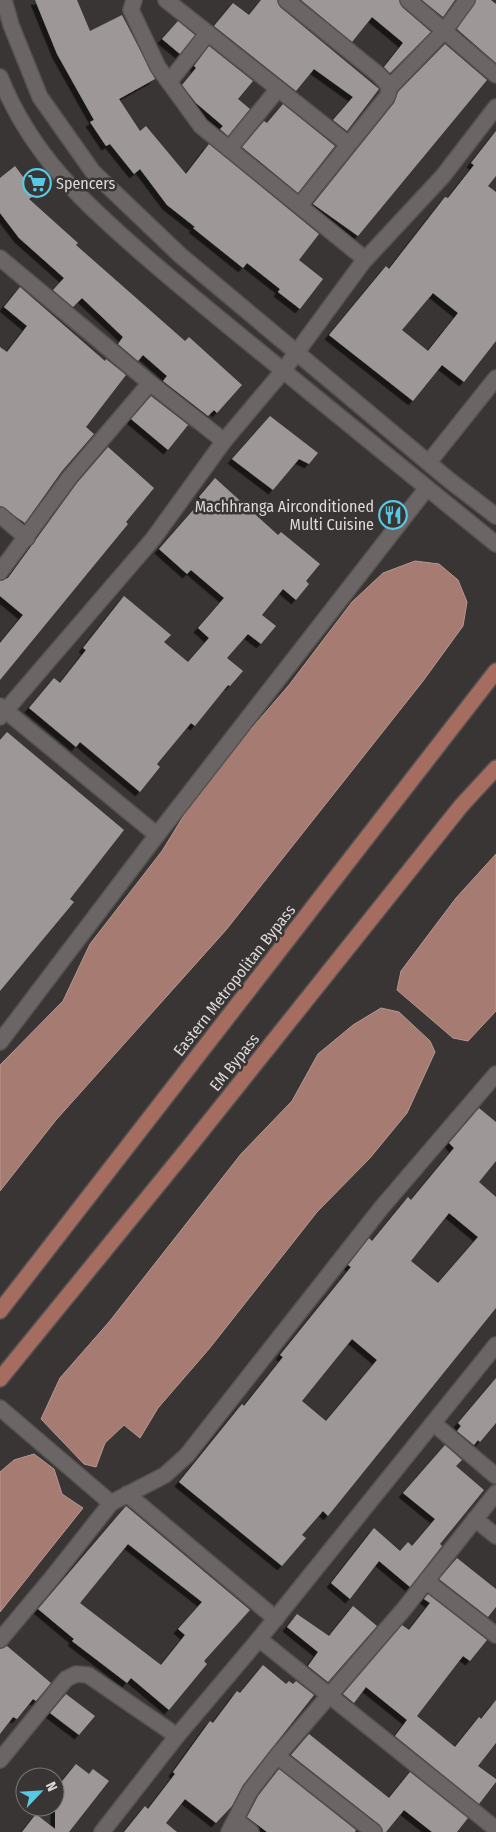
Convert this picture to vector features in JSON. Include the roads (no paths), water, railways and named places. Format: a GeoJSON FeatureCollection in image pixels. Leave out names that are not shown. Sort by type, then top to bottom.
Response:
{"type":"FeatureCollection","features":[{"type":"Feature","properties":{"kind":"main road","name":"Eastern Metropolitan Bypass"},"geometry":{"type":"LineString","coordinates":[[0,1310],[496,671]]}},
{"type":"Feature","properties":{"kind":"main road","name":"EM Bypass"},"geometry":{"type":"LineString","coordinates":[[0,1379],[189,1147],[461,806],[496,768]]}},
{"type":"Feature","properties":{"kind":"street"},"geometry":{"type":"LineString","coordinates":[[4,0],[10,25],[40,97],[94,172],[180,255],[496,516]]}},
{"type":"Feature","properties":{"kind":"street"},"geometry":{"type":"LineString","coordinates":[[134,0],[131,10],[158,66],[201,126],[366,259]]}},
{"type":"Feature","properties":{"kind":"street"},"geometry":{"type":"LineString","coordinates":[[166,0],[348,144]]}},
{"type":"Feature","properties":{"kind":"street"},"geometry":{"type":"LineString","coordinates":[[286,0],[379,75],[390,87]]}},
{"type":"Feature","properties":{"kind":"street"},"geometry":{"type":"LineString","coordinates":[[408,0],[496,75]]}},
{"type":"Feature","properties":{"kind":"street"},"geometry":{"type":"LineString","coordinates":[[300,205],[387,97],[390,87],[445,30],[467,0]]}},
{"type":"Feature","properties":{"kind":"street"},"geometry":{"type":"LineString","coordinates":[[169,82],[208,33]]}},
{"type":"Feature","properties":{"kind":"street"},"geometry":{"type":"LineString","coordinates":[[0,77],[9,99],[27,132],[58,173],[87,206],[283,371],[496,544]]}},
{"type":"Feature","properties":{"kind":"street"},"geometry":{"type":"LineString","coordinates":[[229,149],[278,89]]}},
{"type":"Feature","properties":{"kind":"street"},"geometry":{"type":"LineString","coordinates":[[157,835],[2,711],[153,539],[224,441],[283,371],[366,259],[443,176],[496,108]]}},
{"type":"Feature","properties":{"kind":"street"},"geometry":{"type":"LineString","coordinates":[[0,258],[150,383],[224,441]]}},
{"type":"Feature","properties":{"kind":"street"},"geometry":{"type":"LineString","coordinates":[[429,462],[496,378]]}},
{"type":"Feature","properties":{"kind":"street"},"geometry":{"type":"LineString","coordinates":[[0,572],[27,538],[70,477],[150,383]]}},
{"type":"Feature","properties":{"kind":"street"},"geometry":{"type":"LineString","coordinates":[[0,1042],[157,835],[427,488]]}},
{"type":"Feature","properties":{"kind":"street"},"geometry":{"type":"LineString","coordinates":[[0,515],[27,538]]}},
{"type":"Feature","properties":{"kind":"street"},"geometry":{"type":"LineString","coordinates":[[0,1640],[52,1580],[110,1502],[165,1475],[187,1455],[382,1207],[490,1094],[496,1074]]}},
{"type":"Feature","properties":{"kind":"street"},"geometry":{"type":"LineString","coordinates":[[102,1832],[177,1736],[276,1619],[496,1345]]}},
{"type":"Feature","properties":{"kind":"street"},"geometry":{"type":"LineString","coordinates":[[0,1408],[110,1502]]}},
{"type":"Feature","properties":{"kind":"street"},"geometry":{"type":"LineString","coordinates":[[433,1423],[496,1476]]}},
{"type":"Feature","properties":{"kind":"street"},"geometry":{"type":"LineString","coordinates":[[251,1832],[233,1826],[250,1791],[277,1756],[426,1581],[496,1493]]}},
{"type":"Feature","properties":{"kind":"street"},"geometry":{"type":"LineString","coordinates":[[127,1494],[276,1619]]}},
{"type":"Feature","properties":{"kind":"street"},"geometry":{"type":"LineString","coordinates":[[475,1519],[496,1536]]}},
{"type":"Feature","properties":{"kind":"street"},"geometry":{"type":"LineString","coordinates":[[426,1581],[496,1635]]}},
{"type":"Feature","properties":{"kind":"street"},"geometry":{"type":"LineString","coordinates":[[259,1639],[496,1829]]}},
{"type":"Feature","properties":{"kind":"street"},"geometry":{"type":"LineString","coordinates":[[0,1760],[66,1679],[76,1674],[88,1675],[177,1736]]}},
{"type":"Feature","properties":{"kind":"street"},"geometry":{"type":"LineString","coordinates":[[277,1756],[374,1832]]}},
{"type":"Feature","properties":{"kind":"place","name":"Spencers"},"geometry":{"type":"Point","coordinates":[37,183]}},
{"type":"Feature","properties":{"kind":"place","name":"Machhranga Airconditioned Multi Cuisine"},"geometry":{"type":"Point","coordinates":[393,515]}}]}
